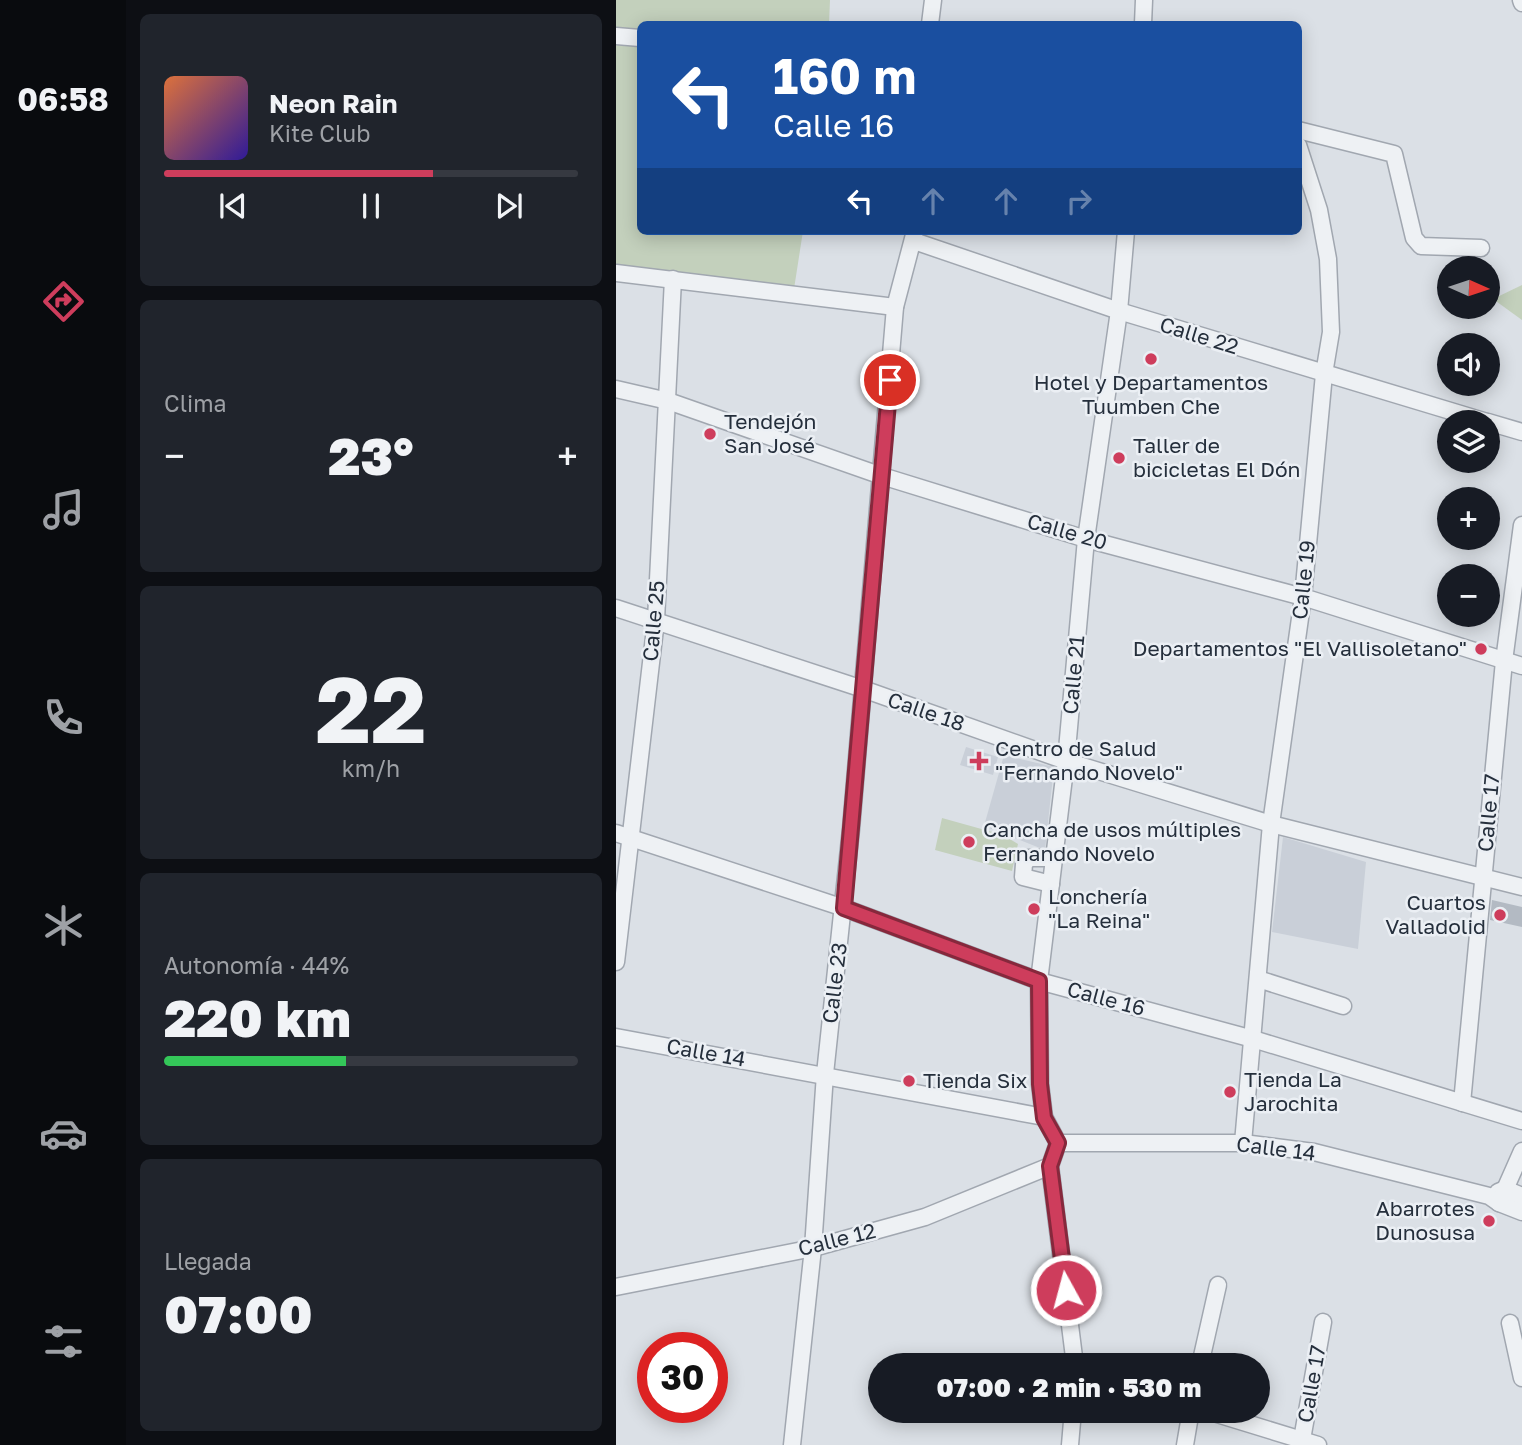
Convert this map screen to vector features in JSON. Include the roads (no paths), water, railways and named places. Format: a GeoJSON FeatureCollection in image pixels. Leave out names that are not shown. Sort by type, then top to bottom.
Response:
{"type":"FeatureCollection","features":[{"type":"Feature","properties":{"kind":"street"},"geometry":{"type":"LineString","coordinates":[[930,21],[933,0]]}},
{"type":"Feature","properties":{"kind":"street"},"geometry":{"type":"LineString","coordinates":[[1143,21],[1144,0]]}},
{"type":"Feature","properties":{"kind":"street"},"geometry":{"type":"LineString","coordinates":[[616,36],[637,38]]}},
{"type":"Feature","properties":{"kind":"street"},"geometry":{"type":"LineString","coordinates":[[1302,131],[1394,153],[1414,238],[1421,246],[1480,248]]}},
{"type":"Feature","properties":{"kind":"street","name":"Calle 19"},"geometry":{"type":"LineString","coordinates":[[1243,1143],[1270,824],[1303,597],[1324,374],[1331,332],[1328,259],[1319,210],[1302,157]]}},
{"type":"Feature","properties":{"kind":"street","name":"Calle 21"},"geometry":{"type":"LineString","coordinates":[[1058,1143],[1044,1118],[1040,1084],[1039,981],[1066,761],[1086,538],[1119,311],[1126,235]]}},
{"type":"Feature","properties":{"kind":"street","name":"Calle 22"},"geometry":{"type":"LineString","coordinates":[[915,236],[1119,311],[1446,410]]}},
{"type":"Feature","properties":{"kind":"street","name":"Calle 23"},"geometry":{"type":"LineString","coordinates":[[792,1445],[813,1248],[825,1074],[844,908],[895,307],[915,236]]}},
{"type":"Feature","properties":{"kind":"street"},"geometry":{"type":"LineString","coordinates":[[616,273],[895,307]]}},
{"type":"Feature","properties":{"kind":"street","name":"Calle 25"},"geometry":{"type":"LineString","coordinates":[[616,962],[623,835],[656,620],[673,279]]}},
{"type":"Feature","properties":{"kind":"street","name":"Calle 20"},"geometry":{"type":"LineString","coordinates":[[616,389],[668,401],[882,476],[1086,538],[1303,597],[1522,666]]}},
{"type":"Feature","properties":{"kind":"street","name":"Calle 22"},"geometry":{"type":"LineString","coordinates":[[1500,426],[1522,432]]}},
{"type":"Feature","properties":{"kind":"street","name":"Calle 17"},"geometry":{"type":"LineString","coordinates":[[1462,1102],[1504,661],[1522,525]]}},
{"type":"Feature","properties":{"kind":"street","name":"Calle 18"},"geometry":{"type":"LineString","coordinates":[[616,608],[863,689],[1066,761],[1270,824],[1522,887]]}},
{"type":"Feature","properties":{"kind":"street","name":"Calle 16"},"geometry":{"type":"LineString","coordinates":[[623,835],[844,908],[1039,981],[1253,1039],[1522,1121]]}},
{"type":"Feature","properties":{"kind":"street"},"geometry":{"type":"LineString","coordinates":[[1051,884],[1023,877],[1023,869],[1029,858],[1054,858]]}},
{"type":"Feature","properties":{"kind":"street"},"geometry":{"type":"LineString","coordinates":[[1258,979],[1343,1006]]}},
{"type":"Feature","properties":{"kind":"street","name":"Calle 14"},"geometry":{"type":"LineString","coordinates":[[616,1037],[825,1074],[1044,1118]]}},
{"type":"Feature","properties":{"kind":"street"},"geometry":{"type":"LineString","coordinates":[[1058,1143],[1050,1166],[1073,1353]]}},
{"type":"Feature","properties":{"kind":"street","name":"Calle 14"},"geometry":{"type":"LineString","coordinates":[[1058,1143],[1243,1143],[1314,1152],[1498,1196]]}},
{"type":"Feature","properties":{"kind":"street"},"geometry":{"type":"LineString","coordinates":[[1498,1196],[1522,1151]]}},
{"type":"Feature","properties":{"kind":"street","name":"Calle 12"},"geometry":{"type":"LineString","coordinates":[[616,1287],[813,1248],[926,1217],[1050,1166]]}},
{"type":"Feature","properties":{"kind":"street"},"geometry":{"type":"LineString","coordinates":[[1498,1196],[1522,1196]]}},
{"type":"Feature","properties":{"kind":"street"},"geometry":{"type":"LineString","coordinates":[[1498,1196],[1522,1212]]}},
{"type":"Feature","properties":{"kind":"street"},"geometry":{"type":"LineString","coordinates":[[1203,1353],[1218,1285]]}},
{"type":"Feature","properties":{"kind":"street","name":"Calle 17"},"geometry":{"type":"LineString","coordinates":[[1307,1443],[1323,1322]]}},
{"type":"Feature","properties":{"kind":"street"},"geometry":{"type":"LineString","coordinates":[[1516,1325],[1522,1378]]}},
{"type":"Feature","properties":{"kind":"street"},"geometry":{"type":"LineString","coordinates":[[1070,1445],[1072,1423]]}},
{"type":"Feature","properties":{"kind":"street"},"geometry":{"type":"LineString","coordinates":[[1185,1445],[1189,1423]]}},
{"type":"Feature","properties":{"kind":"street"},"geometry":{"type":"LineString","coordinates":[[1245,1423],[1307,1443]]}},
{"type":"Feature","properties":{"kind":"place","name":"Hotel y Departamentos Tuumben Che"},"geometry":{"type":"Point","coordinates":[1151,359]}},
{"type":"Feature","properties":{"kind":"place","name":"Tendejón San José"},"geometry":{"type":"Point","coordinates":[710,434]}},
{"type":"Feature","properties":{"kind":"place","name":"Taller de bicicletas El Dón"},"geometry":{"type":"Point","coordinates":[1119,458]}},
{"type":"Feature","properties":{"kind":"place","name":"Departamentos \"El Vallisoletano\""},"geometry":{"type":"Point","coordinates":[1481,649]}},
{"type":"Feature","properties":{"kind":"place","name":"Centro de Salud \"Fernando Novelo\""},"geometry":{"type":"Point","coordinates":[979,761]}},
{"type":"Feature","properties":{"kind":"place","name":"Cancha de usos múltiples Fernando Novelo"},"geometry":{"type":"Point","coordinates":[969,842]}},
{"type":"Feature","properties":{"kind":"place","name":"Lonchería \"La Reina\""},"geometry":{"type":"Point","coordinates":[1034,909]}},
{"type":"Feature","properties":{"kind":"place","name":"Cuartos Valladolid"},"geometry":{"type":"Point","coordinates":[1500,915]}},
{"type":"Feature","properties":{"kind":"place","name":"Tienda Six"},"geometry":{"type":"Point","coordinates":[909,1081]}},
{"type":"Feature","properties":{"kind":"place","name":"Tienda La Jarochita"},"geometry":{"type":"Point","coordinates":[1230,1092]}},
{"type":"Feature","properties":{"kind":"place","name":"Abarrotes Dunosusa"},"geometry":{"type":"Point","coordinates":[1489,1221]}}]}
